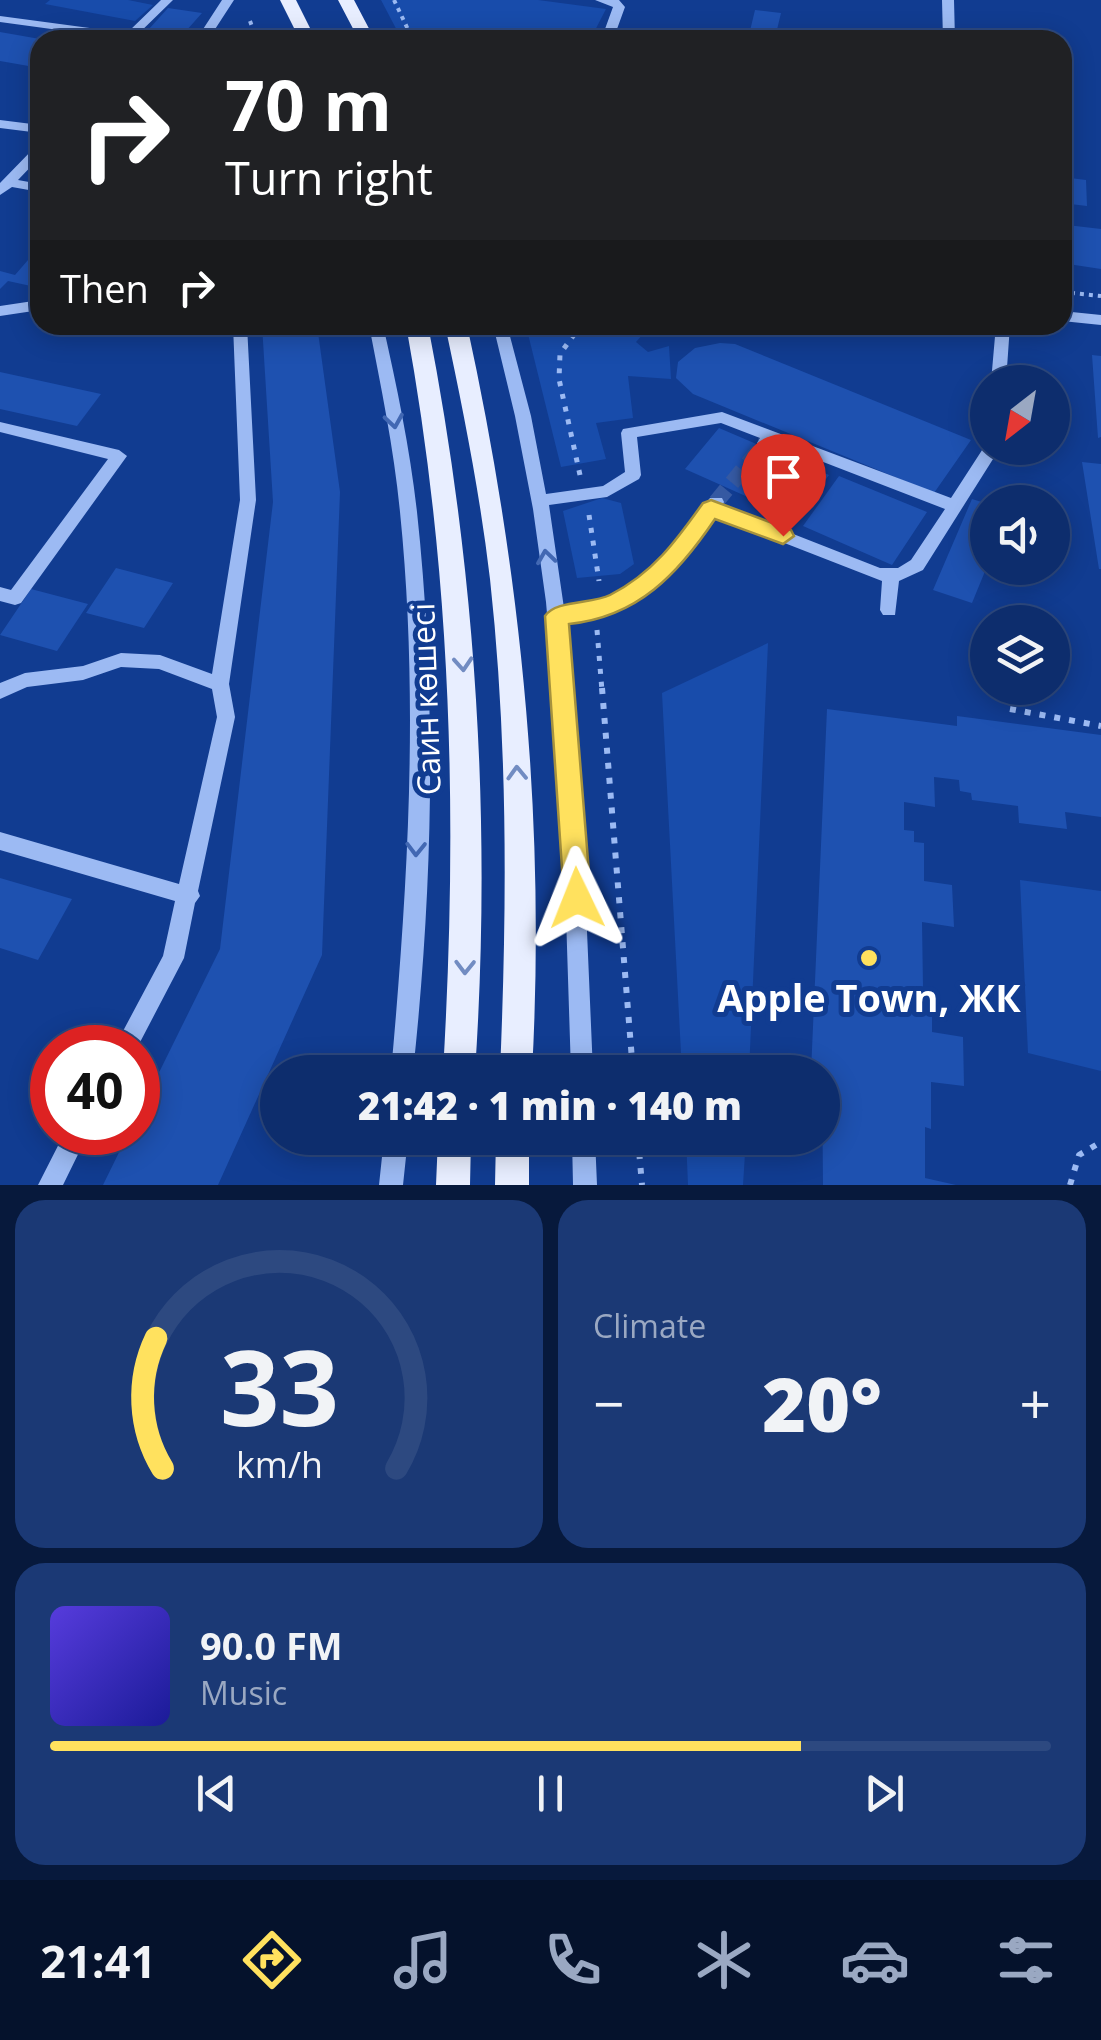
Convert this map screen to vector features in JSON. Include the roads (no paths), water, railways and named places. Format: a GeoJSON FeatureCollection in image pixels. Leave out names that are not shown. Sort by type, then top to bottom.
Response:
{"type":"FeatureCollection","features":[{"type":"Feature","properties":{"kind":"main road"},"geometry":{"type":"LineString","coordinates":[[288,0],[303,30]]}},
{"type":"Feature","properties":{"kind":"main road"},"geometry":{"type":"LineString","coordinates":[[346,0],[362,30]]}},
{"type":"Feature","properties":{"kind":"main road","name":"Саин көшесі"},"geometry":{"type":"LineString","coordinates":[[419,335],[447,489],[464,667],[468,760],[459,1055]]}},
{"type":"Feature","properties":{"kind":"main road"},"geometry":{"type":"LineString","coordinates":[[458,335],[479,428],[502,582],[517,755],[520,871],[516,1055]]}},
{"type":"Feature","properties":{"kind":"main road"},"geometry":{"type":"LineString","coordinates":[[452,1185],[454,1155]]}},
{"type":"Feature","properties":{"kind":"main road"},"geometry":{"type":"LineString","coordinates":[[512,1185],[513,1155]]}},
{"type":"Feature","properties":{"kind":"street"},"geometry":{"type":"LineString","coordinates":[[138,30],[167,0]]}},
{"type":"Feature","properties":{"kind":"street"},"geometry":{"type":"LineString","coordinates":[[208,30],[228,0]]}},
{"type":"Feature","properties":{"kind":"street"},"geometry":{"type":"LineString","coordinates":[[601,0],[619,7],[611,30]]}},
{"type":"Feature","properties":{"kind":"street"},"geometry":{"type":"LineString","coordinates":[[948,0],[948,30]]}},
{"type":"Feature","properties":{"kind":"street"},"geometry":{"type":"LineString","coordinates":[[0,19],[75,30]]}},
{"type":"Feature","properties":{"kind":"street"},"geometry":{"type":"LineString","coordinates":[[0,124],[30,128]]}},
{"type":"Feature","properties":{"kind":"street"},"geometry":{"type":"LineString","coordinates":[[5,186],[30,160]]}},
{"type":"Feature","properties":{"kind":"street"},"geometry":{"type":"LineString","coordinates":[[5,186],[30,187]]}},
{"type":"Feature","properties":{"kind":"street"},"geometry":{"type":"LineString","coordinates":[[0,311],[30,306]]}},
{"type":"Feature","properties":{"kind":"street"},"geometry":{"type":"LineString","coordinates":[[1072,317],[1101,320]]}},
{"type":"Feature","properties":{"kind":"street"},"geometry":{"type":"LineString","coordinates":[[137,1025],[173,958],[190,896],[226,717],[220,684],[248,500],[240,335]]}},
{"type":"Feature","properties":{"kind":"street"},"geometry":{"type":"LineString","coordinates":[[378,335],[403,476],[416,642],[416,878],[403,1055]]}},
{"type":"Feature","properties":{"kind":"street"},"geometry":{"type":"LineString","coordinates":[[504,335],[557,616],[576,863],[582,1055]]}},
{"type":"Feature","properties":{"kind":"street"},"geometry":{"type":"LineString","coordinates":[[1000,365],[1002,335]]}},
{"type":"Feature","properties":{"kind":"street"},"geometry":{"type":"LineString","coordinates":[[538,500],[607,491],[634,475],[630,434],[722,418],[768,439],[955,506]]}},
{"type":"Feature","properties":{"kind":"street"},"geometry":{"type":"LineString","coordinates":[[0,428],[118,456],[16,598],[0,594]]}},
{"type":"Feature","properties":{"kind":"street"},"geometry":{"type":"LineString","coordinates":[[557,616],[598,612],[645,588],[677,558],[713,505],[891,576],[912,570],[981,465]]}},
{"type":"Feature","properties":{"kind":"street"},"geometry":{"type":"LineString","coordinates":[[889,610],[891,576]]}},
{"type":"Feature","properties":{"kind":"street"},"geometry":{"type":"LineString","coordinates":[[0,691],[25,680],[83,673],[121,660],[160,662],[220,684]]}},
{"type":"Feature","properties":{"kind":"street"},"geometry":{"type":"LineString","coordinates":[[0,841],[190,896]]}},
{"type":"Feature","properties":{"kind":"street"},"geometry":{"type":"LineString","coordinates":[[50,1185],[66,1155]]}},
{"type":"Feature","properties":{"kind":"street"},"geometry":{"type":"LineString","coordinates":[[391,1185],[394,1155]]}},
{"type":"Feature","properties":{"kind":"street"},"geometry":{"type":"LineString","coordinates":[[585,1155],[586,1185]]}},
{"type":"Feature","properties":{"kind":"tunnel"},"geometry":{"type":"LineString","coordinates":[[716,502],[765,443]]}},
{"type":"Feature","properties":{"kind":"place","name":"Apple Town, ЖК"},"geometry":{"type":"Point","coordinates":[869,958]}}]}
